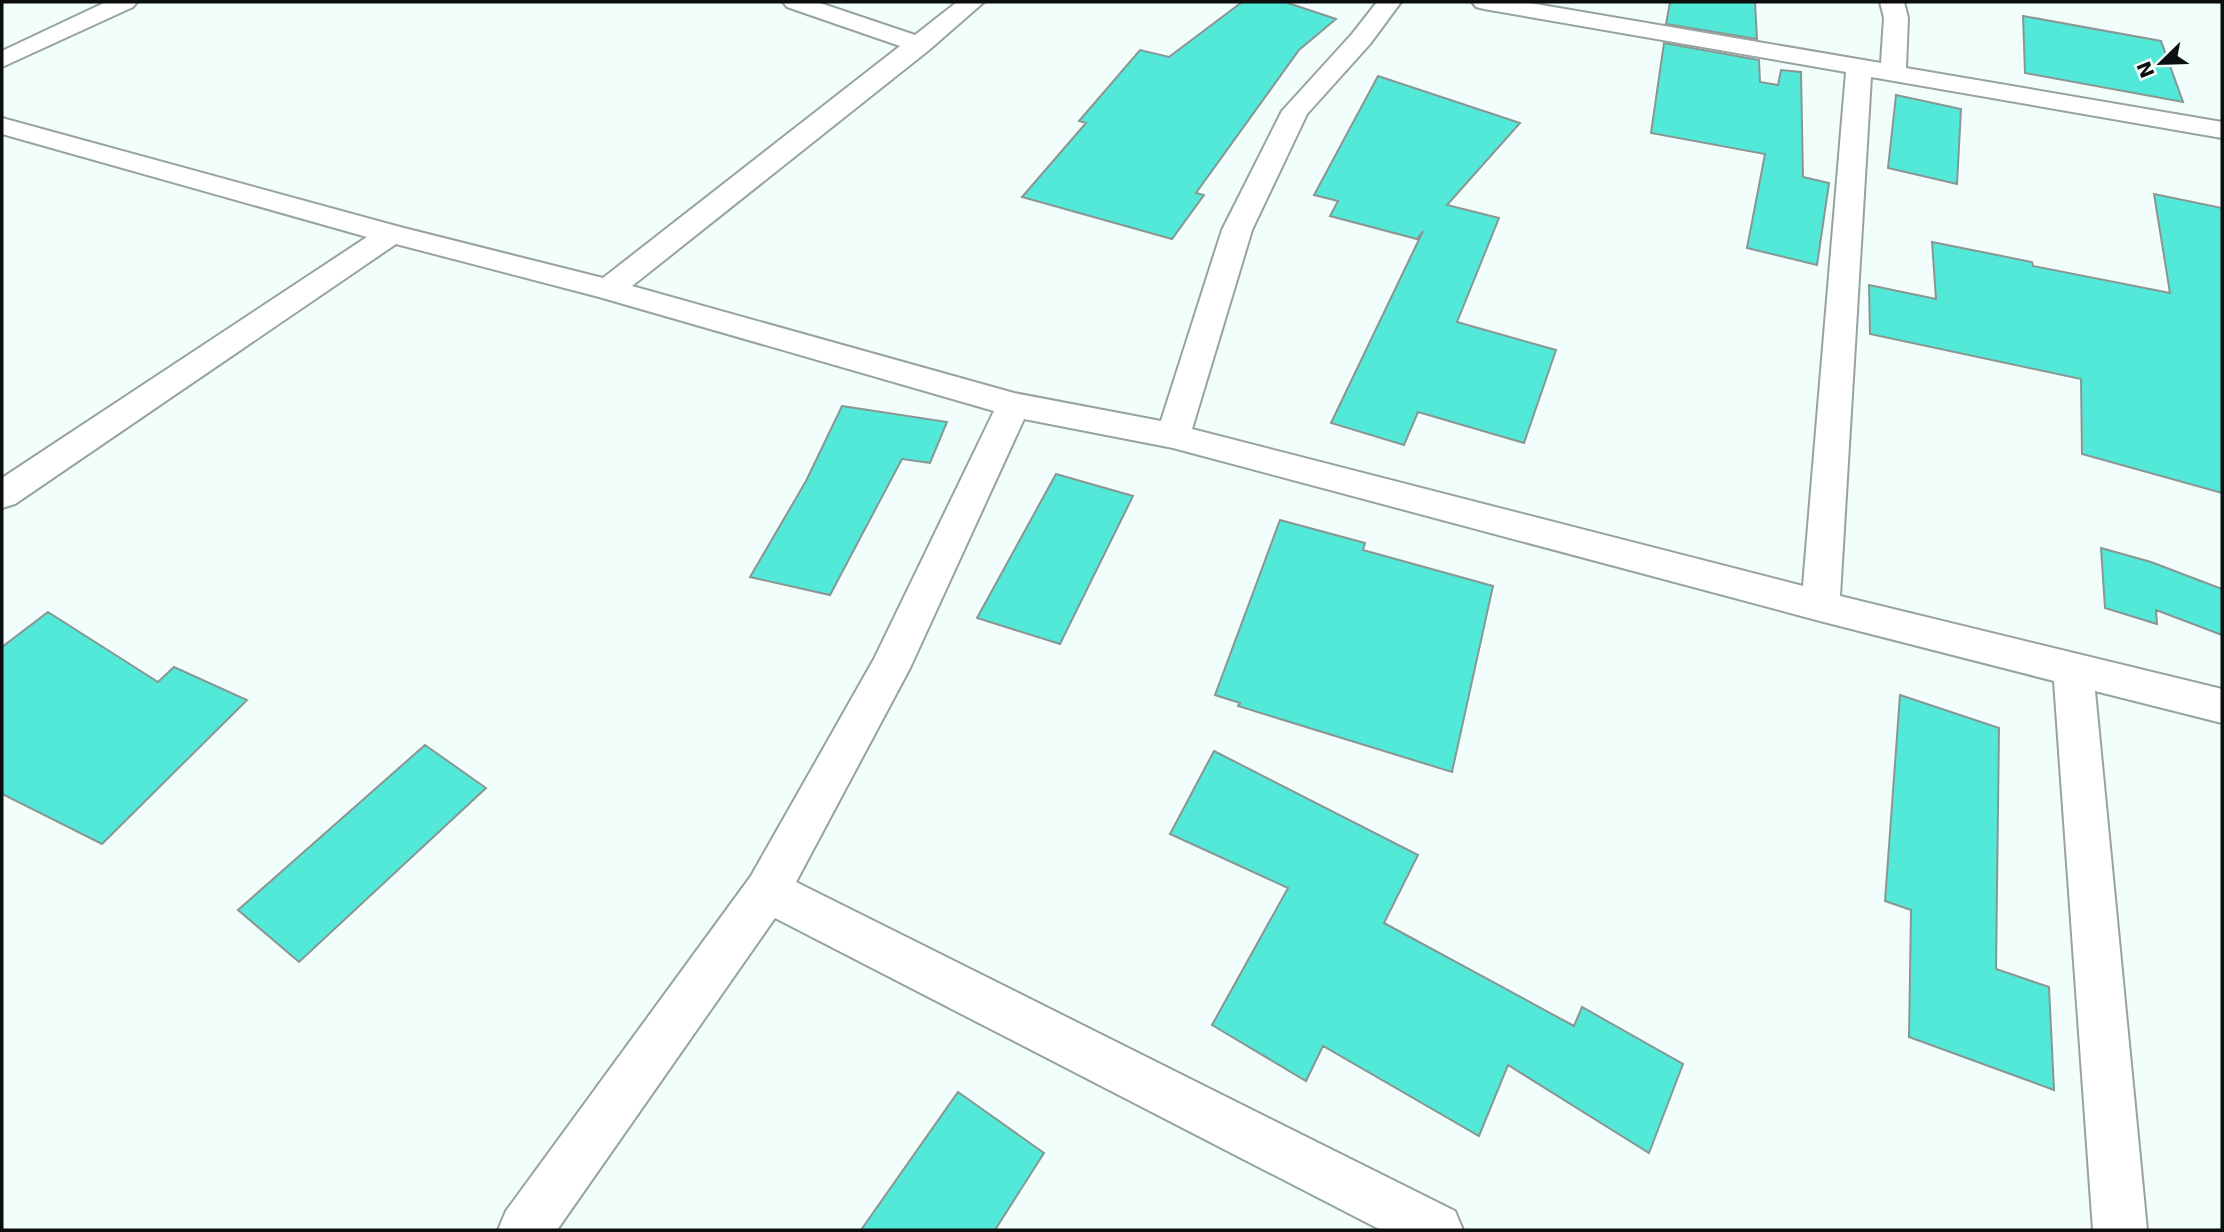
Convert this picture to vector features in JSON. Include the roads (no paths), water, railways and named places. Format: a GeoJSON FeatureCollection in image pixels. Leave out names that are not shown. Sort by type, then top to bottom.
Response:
{"type":"FeatureCollection","features":[{"type":"Feature","properties":{"kind":"street"},"geometry":{"type":"LineString","coordinates":[[2,60],[125,2]]}},
{"type":"Feature","properties":{"kind":"street"},"geometry":{"type":"LineString","coordinates":[[795,2],[920,45]]}},
{"type":"Feature","properties":{"kind":"street"},"geometry":{"type":"LineString","coordinates":[[608,289],[972,2]]}},
{"type":"Feature","properties":{"kind":"street"},"geometry":{"type":"LineString","coordinates":[[1172,436],[1237,230],[1294,111],[1361,39],[1389,2]]}},
{"type":"Feature","properties":{"kind":"street"},"geometry":{"type":"LineString","coordinates":[[1484,2],[2222,130]]}},
{"type":"Feature","properties":{"kind":"street"},"geometry":{"type":"LineString","coordinates":[[1892,2],[1896,18],[1893,72]]}},
{"type":"Feature","properties":{"kind":"street"},"geometry":{"type":"LineString","coordinates":[[1820,606],[1859,66]]}},
{"type":"Feature","properties":{"kind":"street"},"geometry":{"type":"LineString","coordinates":[[2,126],[391,234],[608,289],[1014,405],[1172,436],[1820,606],[2222,706]]}},
{"type":"Feature","properties":{"kind":"street"},"geometry":{"type":"LineString","coordinates":[[2,495],[391,234]]}},
{"type":"Feature","properties":{"kind":"street"},"geometry":{"type":"LineString","coordinates":[[525,1230],[767,891],[890,668],[1014,405]]}},
{"type":"Feature","properties":{"kind":"street"},"geometry":{"type":"LineString","coordinates":[[2073,669],[2120,1230]]}},
{"type":"Feature","properties":{"kind":"street"},"geometry":{"type":"LineString","coordinates":[[767,891],[1437,1230]]}}]}
